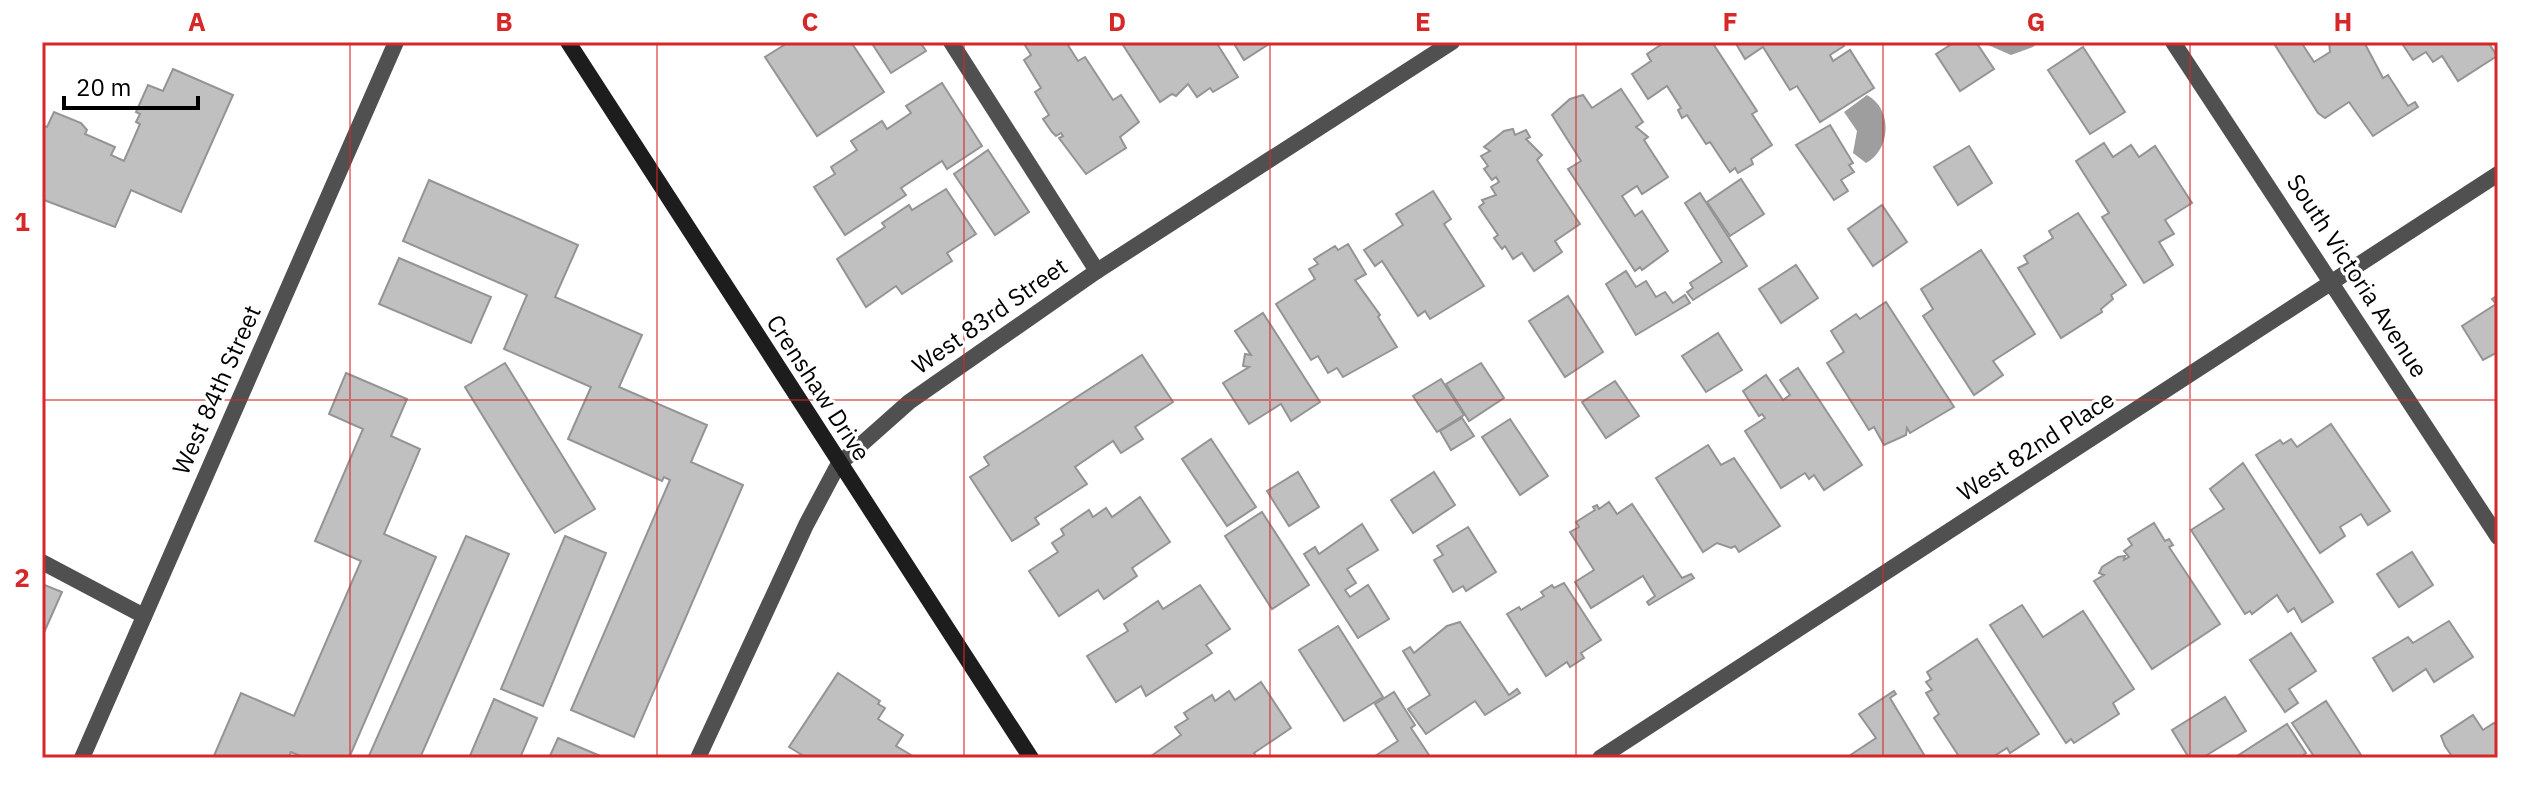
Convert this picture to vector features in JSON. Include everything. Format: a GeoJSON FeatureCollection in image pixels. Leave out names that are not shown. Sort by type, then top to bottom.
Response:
{"type":"FeatureCollection","features":[{"type":"Feature","properties":{"kind":"main road","name":"Crenshaw Drive"},"geometry":{"type":"LineString","coordinates":[[568,42],[838,465],[1031,758]]}},
{"type":"Feature","properties":{"kind":"street","name":"West 84th Street"},"geometry":{"type":"LineString","coordinates":[[82,758],[396,42]]}},
{"type":"Feature","properties":{"kind":"street"},"geometry":{"type":"LineString","coordinates":[[951,42],[1097,271]]}},
{"type":"Feature","properties":{"kind":"street","name":"West 83rd Street"},"geometry":{"type":"LineString","coordinates":[[698,758],[806,525],[838,465],[909,402],[1097,271],[1452,42]]}},
{"type":"Feature","properties":{"kind":"street","name":"South Victoria Avenue"},"geometry":{"type":"LineString","coordinates":[[2173,42],[2333,281],[2498,537]]}},
{"type":"Feature","properties":{"kind":"street","name":"West 82nd Place"},"geometry":{"type":"LineString","coordinates":[[1600,758],[2498,174]]}},
{"type":"Feature","properties":{"kind":"street"},"geometry":{"type":"LineString","coordinates":[[42,562],[144,616]]}},
{"type":"Feature","properties":{"kind":"shaded area"},"geometry":{"type":"Polygon","coordinates":[[[1990,42],[2038,42],[2011,55],[1988,45],[1990,42]]]}},
{"type":"Feature","properties":{"kind":"shaded area"},"geometry":{"type":"Polygon","coordinates":[[[1867,95],[1881,110],[1886,129],[1880,149],[1866,163],[1853,153],[1857,131],[1844,112],[1867,95]]]}},
{"type":"Feature","properties":{"kind":"building"},"geometry":{"type":"Polygon","coordinates":[[[789,42],[851,42],[884,92],[817,136],[765,57],[789,42]]]}},
{"type":"Feature","properties":{"kind":"building"},"geometry":{"type":"Polygon","coordinates":[[[871,42],[920,42],[926,51],[891,73],[871,42]]]}},
{"type":"Feature","properties":{"kind":"building"},"geometry":{"type":"Polygon","coordinates":[[[1023,42],[1066,42],[1078,61],[1085,57],[1113,100],[1121,95],[1139,122],[1120,137],[1126,148],[1086,174],[1059,138],[1063,136],[1061,133],[1056,136],[1043,119],[1049,115],[1035,92],[1041,88],[1024,60],[1031,55],[1023,42]]]}},
{"type":"Feature","properties":{"kind":"building"},"geometry":{"type":"Polygon","coordinates":[[[1121,42],[1216,42],[1238,77],[1213,92],[1210,88],[1197,97],[1188,84],[1176,96],[1172,94],[1160,102],[1121,42]]]}},
{"type":"Feature","properties":{"kind":"building"},"geometry":{"type":"Polygon","coordinates":[[[1233,42],[1272,42],[1244,60],[1233,42]]]}},
{"type":"Feature","properties":{"kind":"building"},"geometry":{"type":"Polygon","coordinates":[[[1665,42],[1712,42],[1757,111],[1752,114],[1772,145],[1751,159],[1753,164],[1738,173],[1735,168],[1730,172],[1687,115],[1682,118],[1678,110],[1681,108],[1667,86],[1648,99],[1632,74],[1651,61],[1647,54],[1665,42]]]}},
{"type":"Feature","properties":{"kind":"building"},"geometry":{"type":"Polygon","coordinates":[[[1735,42],[1841,42],[1844,46],[1830,55],[1833,61],[1850,50],[1874,88],[1820,122],[1797,86],[1790,90],[1763,47],[1745,59],[1735,42]]]}},
{"type":"Feature","properties":{"kind":"building"},"geometry":{"type":"Polygon","coordinates":[[[1955,42],[1976,42],[1994,69],[1960,91],[1936,54],[1955,42]]]}},
{"type":"Feature","properties":{"kind":"building"},"geometry":{"type":"Polygon","coordinates":[[[2273,42],[2301,42],[2314,62],[2330,52],[2329,42],[2364,42],[2383,78],[2388,75],[2408,106],[2415,102],[2418,107],[2373,136],[2349,102],[2325,118],[2318,113],[2273,42]]]}},
{"type":"Feature","properties":{"kind":"building"},"geometry":{"type":"Polygon","coordinates":[[[2401,42],[2488,42],[2497,56],[2458,81],[2442,56],[2433,62],[2426,52],[2413,60],[2401,42]]]}},
{"type":"Feature","properties":{"kind":"building"},"geometry":{"type":"Polygon","coordinates":[[[2083,47],[2125,112],[2090,134],[2048,70],[2083,47]]]}},
{"type":"Feature","properties":{"kind":"building"},"geometry":{"type":"Polygon","coordinates":[[[173,69],[233,95],[181,212],[131,190],[115,227],[44,200],[42,125],[47,127],[54,112],[81,123],[87,130],[85,134],[115,147],[111,155],[124,161],[140,124],[136,122],[140,114],[136,112],[148,85],[163,91],[173,69]]]}},
{"type":"Feature","properties":{"kind":"building"},"geometry":{"type":"Polygon","coordinates":[[[942,83],[982,146],[947,169],[942,161],[901,188],[906,195],[845,235],[814,187],[835,174],[831,167],[857,150],[851,141],[882,121],[887,129],[911,113],[906,106],[942,83]]]}},
{"type":"Feature","properties":{"kind":"building"},"geometry":{"type":"Polygon","coordinates":[[[1621,89],[1643,122],[1636,127],[1648,137],[1644,140],[1668,177],[1642,194],[1637,186],[1622,196],[1635,216],[1642,211],[1668,251],[1642,270],[1640,267],[1635,271],[1568,169],[1581,161],[1552,115],[1570,99],[1583,95],[1592,108],[1621,89]]]}},
{"type":"Feature","properties":{"kind":"building"},"geometry":{"type":"Polygon","coordinates":[[[1830,125],[1853,163],[1849,165],[1854,172],[1841,180],[1848,191],[1834,200],[1796,145],[1830,125]]]}},
{"type":"Feature","properties":{"kind":"building"},"geometry":{"type":"Polygon","coordinates":[[[1513,129],[1515,135],[1526,130],[1530,137],[1526,139],[1542,155],[1537,160],[1580,224],[1555,241],[1562,252],[1534,271],[1522,253],[1513,259],[1505,246],[1502,249],[1494,238],[1498,235],[1479,207],[1484,203],[1482,200],[1496,195],[1491,187],[1499,182],[1496,177],[1492,180],[1484,169],[1488,166],[1481,156],[1490,151],[1484,147],[1504,131],[1513,129]]]}},
{"type":"Feature","properties":{"kind":"building"},"geometry":{"type":"Polygon","coordinates":[[[2104,143],[2113,157],[2131,145],[2139,157],[2155,146],[2192,203],[2165,220],[2174,234],[2159,242],[2173,265],[2144,283],[2102,217],[2109,213],[2076,161],[2104,143]]]}},
{"type":"Feature","properties":{"kind":"building"},"geometry":{"type":"Polygon","coordinates":[[[1969,146],[1992,183],[1958,205],[1934,167],[1969,146]]]}},
{"type":"Feature","properties":{"kind":"building"},"geometry":{"type":"Polygon","coordinates":[[[988,150],[1029,212],[995,235],[954,174],[988,150]]]}},
{"type":"Feature","properties":{"kind":"building"},"geometry":{"type":"Polygon","coordinates":[[[1741,179],[1764,214],[1730,236],[1707,202],[1741,179]]]}},
{"type":"Feature","properties":{"kind":"building"},"geometry":{"type":"Polygon","coordinates":[[[429,180],[578,245],[555,297],[642,335],[619,387],[707,425],[691,462],[743,485],[634,737],[571,710],[670,480],[664,477],[662,481],[568,439],[591,387],[504,349],[527,295],[403,241],[429,180]]]}},
{"type":"Feature","properties":{"kind":"building"},"geometry":{"type":"Polygon","coordinates":[[[946,189],[976,234],[947,253],[952,261],[902,294],[896,286],[866,307],[837,259],[885,227],[882,223],[909,205],[912,210],[946,189]]]}},
{"type":"Feature","properties":{"kind":"building"},"geometry":{"type":"Polygon","coordinates":[[[1433,191],[1451,219],[1444,224],[1484,286],[1430,319],[1425,311],[1418,316],[1382,261],[1375,266],[1364,250],[1403,225],[1396,214],[1433,191]]]}},
{"type":"Feature","properties":{"kind":"building"},"geometry":{"type":"Polygon","coordinates":[[[1700,193],[1747,266],[1693,300],[1687,292],[1693,288],[1690,283],[1722,262],[1685,203],[1700,193]]]}},
{"type":"Feature","properties":{"kind":"building"},"geometry":{"type":"Polygon","coordinates":[[[1882,205],[1907,242],[1873,266],[1848,229],[1882,205]]]}},
{"type":"Feature","properties":{"kind":"building"},"geometry":{"type":"Polygon","coordinates":[[[2078,213],[2126,285],[2111,295],[2113,299],[2101,309],[2102,312],[2061,338],[2018,268],[2028,263],[2024,256],[2053,238],[2049,231],[2078,213]]]}},
{"type":"Feature","properties":{"kind":"building"},"geometry":{"type":"Polygon","coordinates":[[[1348,244],[1366,274],[1355,280],[1380,315],[1378,317],[1397,347],[1343,377],[1337,368],[1328,373],[1318,356],[1311,360],[1276,304],[1315,279],[1309,269],[1318,264],[1314,259],[1335,246],[1338,250],[1348,244]]]}},
{"type":"Feature","properties":{"kind":"building"},"geometry":{"type":"Polygon","coordinates":[[[1981,250],[2035,334],[1993,361],[2003,375],[1974,395],[1923,316],[1933,309],[1921,289],[1981,250]]]}},
{"type":"Feature","properties":{"kind":"building"},"geometry":{"type":"Polygon","coordinates":[[[399,258],[491,297],[471,343],[379,304],[399,258]]]}},
{"type":"Feature","properties":{"kind":"building"},"geometry":{"type":"Polygon","coordinates":[[[1796,265],[1818,298],[1781,323],[1759,289],[1796,265]]]}},
{"type":"Feature","properties":{"kind":"building"},"geometry":{"type":"Polygon","coordinates":[[[1626,271],[1636,287],[1646,281],[1656,297],[1665,292],[1673,303],[1685,295],[1690,303],[1636,335],[1606,284],[1626,271]]]}},
{"type":"Feature","properties":{"kind":"building"},"geometry":{"type":"Polygon","coordinates":[[[2498,295],[2498,352],[2483,360],[2462,326],[2496,304],[2492,299],[2498,295]]]}},
{"type":"Feature","properties":{"kind":"building"},"geometry":{"type":"Polygon","coordinates":[[[1568,296],[1603,352],[1565,377],[1529,321],[1568,296]]]}},
{"type":"Feature","properties":{"kind":"building"},"geometry":{"type":"Polygon","coordinates":[[[1886,302],[1954,407],[1910,433],[1907,428],[1906,435],[1884,445],[1874,427],[1869,430],[1827,363],[1844,352],[1831,331],[1856,314],[1860,319],[1886,302]]]}},
{"type":"Feature","properties":{"kind":"building"},"geometry":{"type":"Polygon","coordinates":[[[1263,313],[1320,402],[1291,421],[1281,404],[1249,424],[1223,383],[1249,367],[1243,366],[1245,354],[1251,355],[1235,331],[1263,313]]]}},
{"type":"Feature","properties":{"kind":"building"},"geometry":{"type":"Polygon","coordinates":[[[1718,333],[1742,370],[1706,392],[1682,356],[1718,333]]]}},
{"type":"Feature","properties":{"kind":"building"},"geometry":{"type":"Polygon","coordinates":[[[1142,355],[1173,402],[1135,427],[1143,439],[1121,453],[1113,441],[1075,467],[1087,484],[1035,518],[1039,524],[1012,541],[970,477],[989,465],[984,457],[1142,355]]]}},
{"type":"Feature","properties":{"kind":"building"},"geometry":{"type":"Polygon","coordinates":[[[505,363],[595,509],[555,533],[465,387],[505,363]]]}},
{"type":"Feature","properties":{"kind":"building"},"geometry":{"type":"Polygon","coordinates":[[[1481,363],[1504,398],[1469,421],[1446,384],[1481,363]]]}},
{"type":"Feature","properties":{"kind":"building"},"geometry":{"type":"Polygon","coordinates":[[[1798,368],[1862,465],[1824,490],[1814,475],[1809,479],[1805,473],[1781,488],[1745,431],[1765,418],[1762,414],[1759,416],[1743,391],[1766,375],[1783,400],[1790,395],[1780,380],[1798,368]]]}},
{"type":"Feature","properties":{"kind":"building"},"geometry":{"type":"Polygon","coordinates":[[[346,373],[407,399],[391,436],[420,449],[384,534],[436,557],[349,758],[305,758],[291,752],[288,758],[213,758],[241,693],[294,716],[361,561],[315,541],[363,429],[329,414],[346,373]]]}},
{"type":"Feature","properties":{"kind":"building"},"geometry":{"type":"Polygon","coordinates":[[[1441,379],[1464,415],[1437,432],[1413,396],[1441,379]]]}},
{"type":"Feature","properties":{"kind":"building"},"geometry":{"type":"Polygon","coordinates":[[[1615,381],[1639,416],[1606,438],[1582,402],[1615,381]]]}},
{"type":"Feature","properties":{"kind":"building"},"geometry":{"type":"Polygon","coordinates":[[[1462,418],[1474,436],[1451,450],[1440,431],[1462,418]]]}},
{"type":"Feature","properties":{"kind":"building"},"geometry":{"type":"Polygon","coordinates":[[[1510,419],[1548,476],[1520,495],[1482,437],[1510,419]]]}},
{"type":"Feature","properties":{"kind":"building"},"geometry":{"type":"Polygon","coordinates":[[[2331,424],[2390,511],[2368,525],[2361,514],[2340,527],[2345,536],[2320,553],[2256,455],[2280,440],[2283,444],[2291,439],[2297,447],[2331,424]]]}},
{"type":"Feature","properties":{"kind":"building"},"geometry":{"type":"Polygon","coordinates":[[[1211,439],[1256,507],[1227,526],[1182,459],[1211,439]]]}},
{"type":"Feature","properties":{"kind":"building"},"geometry":{"type":"Polygon","coordinates":[[[1708,445],[1721,465],[1734,458],[1780,526],[1739,552],[1735,546],[1731,548],[1717,543],[1703,552],[1656,478],[1708,445]]]}},
{"type":"Feature","properties":{"kind":"building"},"geometry":{"type":"Polygon","coordinates":[[[2243,463],[2333,602],[2302,622],[2294,608],[2288,612],[2277,595],[2252,614],[2250,611],[2245,614],[2191,530],[2224,509],[2210,489],[2243,463]]]}},
{"type":"Feature","properties":{"kind":"building"},"geometry":{"type":"Polygon","coordinates":[[[1298,472],[1319,507],[1289,526],[1267,491],[1298,472]]]}},
{"type":"Feature","properties":{"kind":"building"},"geometry":{"type":"Polygon","coordinates":[[[1434,472],[1455,505],[1413,533],[1391,500],[1434,472]]]}},
{"type":"Feature","properties":{"kind":"building"},"geometry":{"type":"Polygon","coordinates":[[[1140,497],[1170,542],[1132,568],[1137,576],[1104,599],[1098,590],[1059,616],[1029,571],[1058,552],[1052,543],[1064,535],[1061,529],[1089,510],[1093,517],[1106,508],[1112,517],[1140,497]]]}},
{"type":"Feature","properties":{"kind":"building"},"geometry":{"type":"Polygon","coordinates":[[[1609,502],[1617,514],[1632,504],[1682,578],[1691,574],[1694,578],[1649,605],[1647,602],[1655,596],[1643,576],[1591,608],[1575,582],[1594,570],[1570,532],[1579,527],[1576,522],[1595,510],[1593,507],[1597,505],[1599,509],[1609,502]]]}},
{"type":"Feature","properties":{"kind":"building"},"geometry":{"type":"Polygon","coordinates":[[[1262,512],[1309,585],[1272,609],[1225,536],[1262,512]]]}},
{"type":"Feature","properties":{"kind":"building"},"geometry":{"type":"Polygon","coordinates":[[[2154,523],[2165,541],[2169,539],[2173,545],[2169,547],[2220,624],[2152,669],[2094,581],[2104,575],[2099,573],[2102,567],[2118,557],[2125,556],[2124,560],[2129,557],[2124,551],[2132,545],[2128,539],[2154,523]]]}},
{"type":"Feature","properties":{"kind":"building"},"geometry":{"type":"Polygon","coordinates":[[[1362,524],[1378,550],[1347,569],[1356,583],[1345,590],[1350,597],[1368,585],[1389,619],[1358,638],[1304,554],[1315,547],[1319,554],[1362,524]]]}},
{"type":"Feature","properties":{"kind":"building"},"geometry":{"type":"Polygon","coordinates":[[[1468,527],[1496,572],[1466,591],[1463,586],[1453,592],[1434,560],[1443,555],[1437,546],[1468,527]]]}},
{"type":"Feature","properties":{"kind":"building"},"geometry":{"type":"Polygon","coordinates":[[[466,536],[509,554],[420,758],[368,758],[466,536]]]}},
{"type":"Feature","properties":{"kind":"building"},"geometry":{"type":"Polygon","coordinates":[[[565,536],[606,553],[543,706],[501,689],[565,536]]]}},
{"type":"Feature","properties":{"kind":"building"},"geometry":{"type":"Polygon","coordinates":[[[2412,552],[2433,585],[2399,607],[2377,574],[2412,552]]]}},
{"type":"Feature","properties":{"kind":"building"},"geometry":{"type":"Polygon","coordinates":[[[1564,583],[1601,640],[1581,653],[1584,658],[1570,667],[1567,662],[1546,676],[1507,614],[1519,607],[1521,610],[1544,596],[1541,592],[1552,585],[1554,588],[1564,583]]]}},
{"type":"Feature","properties":{"kind":"building"},"geometry":{"type":"Polygon","coordinates":[[[42,584],[62,592],[42,637],[42,584]]]}},
{"type":"Feature","properties":{"kind":"building"},"geometry":{"type":"Polygon","coordinates":[[[1200,585],[1230,629],[1206,645],[1212,653],[1146,696],[1141,686],[1116,702],[1087,656],[1128,631],[1124,624],[1158,601],[1163,609],[1200,585]]]}},
{"type":"Feature","properties":{"kind":"building"},"geometry":{"type":"Polygon","coordinates":[[[2022,605],[2043,637],[2083,611],[2134,689],[2113,703],[2119,714],[2074,743],[2071,739],[2066,743],[1990,625],[2022,605]]]}},
{"type":"Feature","properties":{"kind":"building"},"geometry":{"type":"Polygon","coordinates":[[[2449,621],[2473,657],[2434,682],[2426,669],[2393,691],[2373,658],[2408,637],[2413,643],[2449,621]]]}},
{"type":"Feature","properties":{"kind":"building"},"geometry":{"type":"Polygon","coordinates":[[[1460,622],[1509,695],[1517,689],[1520,693],[1485,715],[1475,701],[1426,734],[1408,709],[1430,695],[1403,651],[1410,647],[1414,653],[1447,626],[1460,622]]]}},
{"type":"Feature","properties":{"kind":"building"},"geometry":{"type":"Polygon","coordinates":[[[1338,626],[1383,697],[1344,721],[1299,650],[1338,626]]]}},
{"type":"Feature","properties":{"kind":"building"},"geometry":{"type":"Polygon","coordinates":[[[2291,633],[2316,671],[2289,689],[2298,703],[2285,712],[2250,660],[2291,633]]]}},
{"type":"Feature","properties":{"kind":"building"},"geometry":{"type":"Polygon","coordinates":[[[1977,639],[2039,734],[2010,753],[2007,748],[1991,758],[1960,758],[1934,718],[1939,714],[1926,693],[1932,690],[1926,682],[1931,679],[1927,672],[1977,639]]]}},
{"type":"Feature","properties":{"kind":"building"},"geometry":{"type":"Polygon","coordinates":[[[838,673],[880,701],[878,704],[885,708],[878,719],[903,735],[896,746],[916,758],[807,758],[789,747],[838,673]]]}},
{"type":"Feature","properties":{"kind":"building"},"geometry":{"type":"Polygon","coordinates":[[[1261,682],[1291,728],[1254,753],[1257,758],[1152,758],[1181,735],[1175,727],[1188,719],[1184,713],[1212,695],[1215,701],[1229,691],[1235,700],[1261,682]]]}},
{"type":"Feature","properties":{"kind":"building"},"geometry":{"type":"Polygon","coordinates":[[[1894,691],[1896,694],[1890,698],[1926,758],[1846,758],[1876,738],[1859,714],[1894,691]]]}},
{"type":"Feature","properties":{"kind":"building"},"geometry":{"type":"Polygon","coordinates":[[[1394,692],[1415,725],[1411,728],[1431,758],[1372,758],[1398,741],[1375,704],[1394,692]]]}},
{"type":"Feature","properties":{"kind":"building"},"geometry":{"type":"Polygon","coordinates":[[[2225,697],[2246,731],[2202,758],[2189,758],[2172,730],[2225,697]]]}},
{"type":"Feature","properties":{"kind":"building"},"geometry":{"type":"Polygon","coordinates":[[[494,699],[537,718],[520,758],[469,758],[494,699]]]}},
{"type":"Feature","properties":{"kind":"building"},"geometry":{"type":"Polygon","coordinates":[[[2326,701],[2363,758],[2315,758],[2292,723],[2326,701]]]}},
{"type":"Feature","properties":{"kind":"building"},"geometry":{"type":"Polygon","coordinates":[[[2473,715],[2483,730],[2494,723],[2498,725],[2498,758],[2453,758],[2445,746],[2441,736],[2473,715]]]}},
{"type":"Feature","properties":{"kind":"building"},"geometry":{"type":"Polygon","coordinates":[[[2287,724],[2306,753],[2299,758],[2234,758],[2287,724]]]}},
{"type":"Feature","properties":{"kind":"building"},"geometry":{"type":"Polygon","coordinates":[[[558,738],[605,758],[549,758],[558,738]]]}}]}
